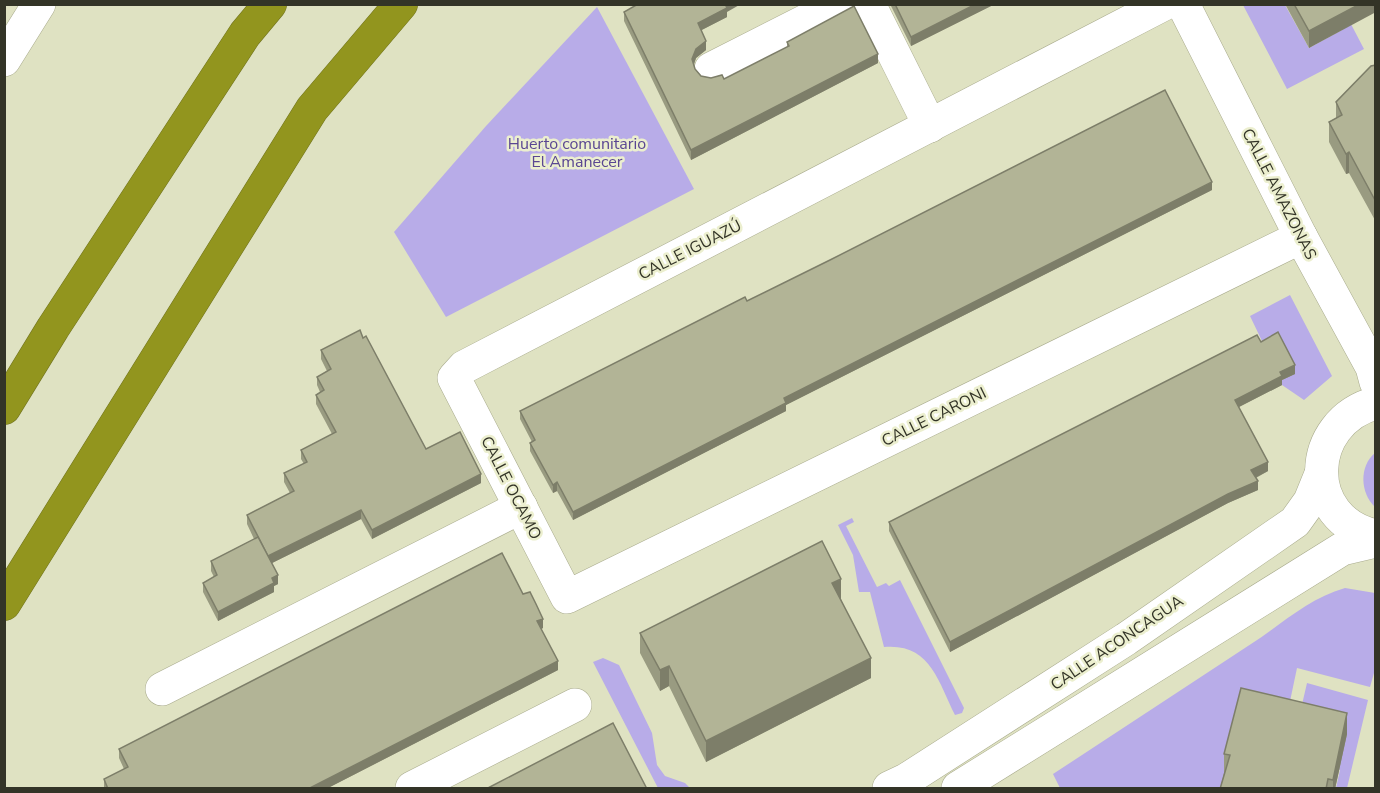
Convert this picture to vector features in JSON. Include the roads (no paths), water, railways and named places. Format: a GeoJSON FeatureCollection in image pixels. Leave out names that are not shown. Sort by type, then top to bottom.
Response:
{"type":"FeatureCollection","features":[{"type":"Feature","properties":{"kind":"highway"},"geometry":{"type":"LineString","coordinates":[[4,408],[53,328],[245,34],[270,4]]}},
{"type":"Feature","properties":{"kind":"highway"},"geometry":{"type":"LineString","coordinates":[[7,601],[312,109],[401,4]]}},
{"type":"Feature","properties":{"kind":"street"},"geometry":{"type":"LineString","coordinates":[[4,60],[39,4]]}},
{"type":"Feature","properties":{"kind":"street"},"geometry":{"type":"LineString","coordinates":[[711,69],[839,4]]}},
{"type":"Feature","properties":{"kind":"street"},"geometry":{"type":"LineString","coordinates":[[869,4],[930,126]]}},
{"type":"Feature","properties":{"kind":"street","name":"CALLE IGUAZÚ"},"geometry":{"type":"LineString","coordinates":[[454,378],[464,367],[1164,4]]}},
{"type":"Feature","properties":{"kind":"street","name":"CALLE AMAZONAS"},"geometry":{"type":"LineString","coordinates":[[1183,4],[1300,237],[1372,367],[1376,382]]}},
{"type":"Feature","properties":{"kind":"street","name":"CALLE CARONI"},"geometry":{"type":"LineString","coordinates":[[567,597],[1300,237]]}},
{"type":"Feature","properties":{"kind":"street","name":"CALLE OCAMO"},"geometry":{"type":"LineString","coordinates":[[454,378],[567,597]]}},
{"type":"Feature","properties":{"kind":"street","name":"CALLE ACONCAGUA"},"geometry":{"type":"LineString","coordinates":[[889,789],[1126,639],[1295,522],[1310,501],[1321,474],[1323,453],[1330,435],[1343,418],[1360,407],[1376,403]]}},
{"type":"Feature","properties":{"kind":"street"},"geometry":{"type":"LineString","coordinates":[[1321,474],[1326,495],[1337,513],[1353,527],[1376,536]]}},
{"type":"Feature","properties":{"kind":"street"},"geometry":{"type":"LineString","coordinates":[[162,689],[521,507]]}},
{"type":"Feature","properties":{"kind":"street"},"geometry":{"type":"LineString","coordinates":[[958,789],[1342,549],[1376,541]]}},
{"type":"Feature","properties":{"kind":"street"},"geometry":{"type":"LineString","coordinates":[[412,789],[576,705]]}},
{"type":"Feature","properties":{"kind":"park label","name":"Huerto comunitario El Amanecer"},"geometry":{"type":"Point","coordinates":[577,153]}}]}
